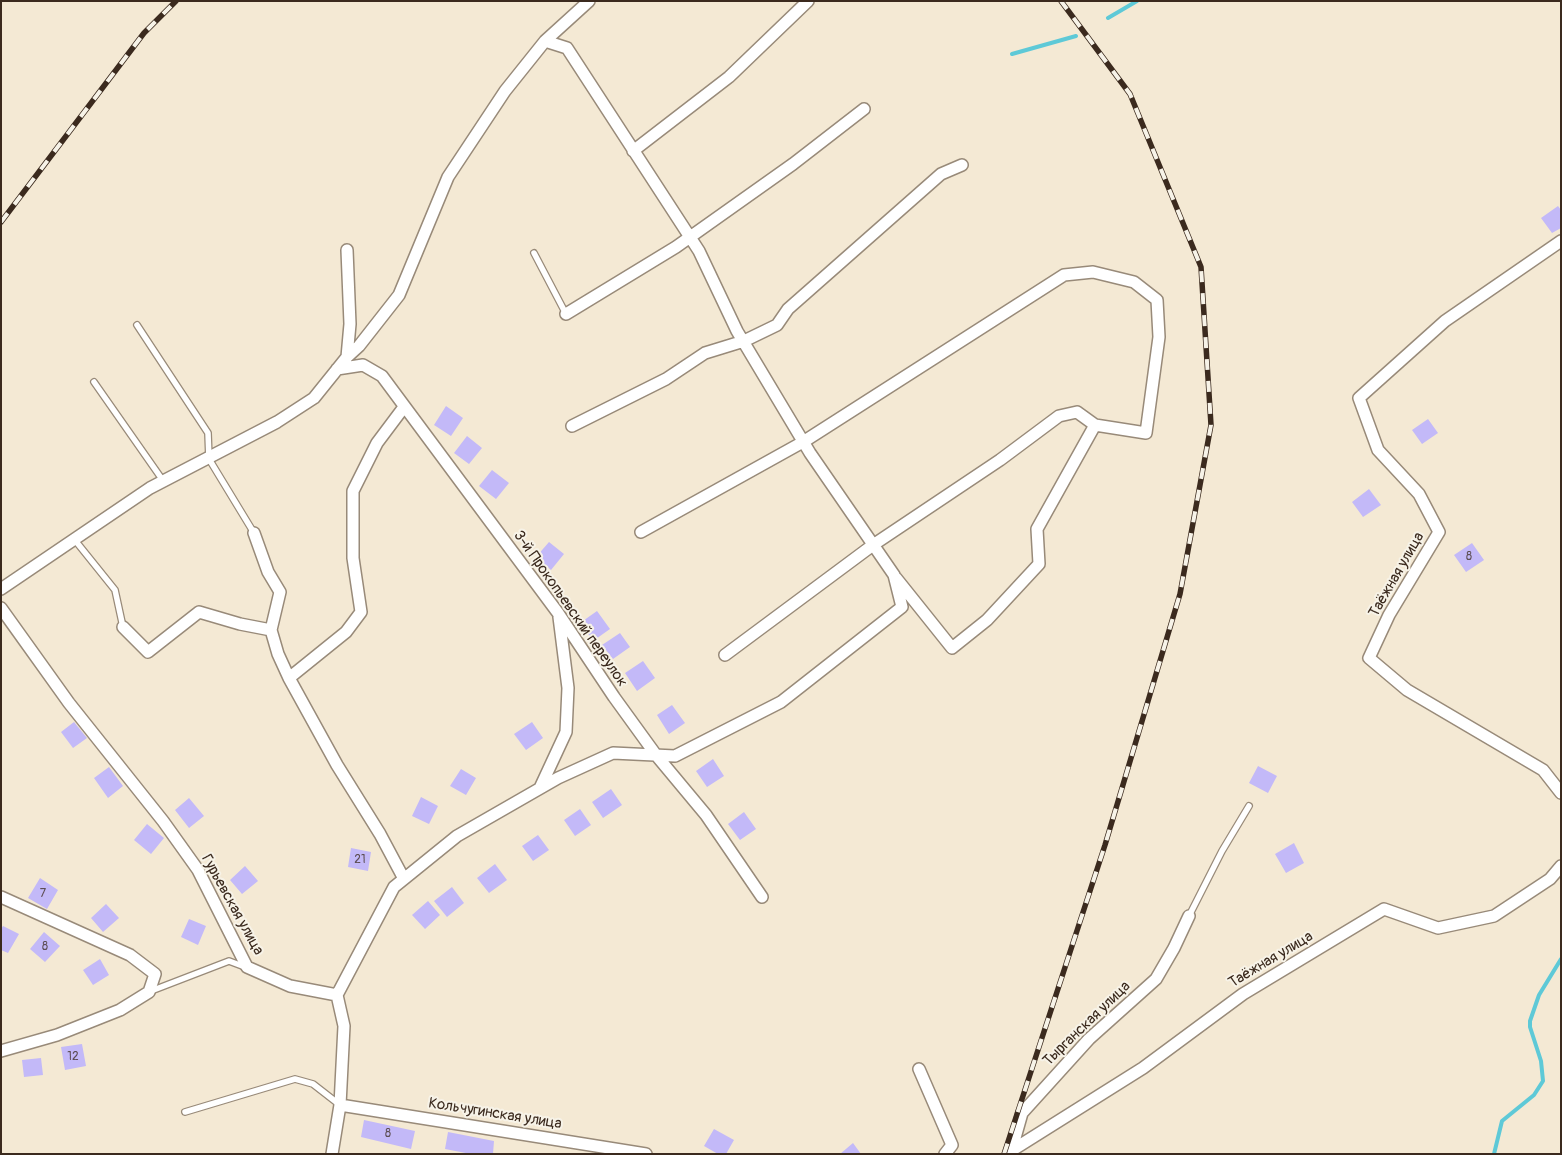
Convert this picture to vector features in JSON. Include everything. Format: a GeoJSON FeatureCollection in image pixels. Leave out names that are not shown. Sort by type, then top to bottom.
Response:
{"type":"FeatureCollection","features":[{"type":"Feature","properties":{"kind":"street"},"geometry":{"type":"LineString","coordinates":[[1,589],[74,539],[164,482],[277,422],[314,398],[347,357],[359,346],[399,295],[448,177],[505,91],[545,41],[589,1]]}},
{"type":"Feature","properties":{"kind":"street"},"geometry":{"type":"LineString","coordinates":[[634,151],[729,76],[808,1]]}},
{"type":"Feature","properties":{"kind":"street"},"geometry":{"type":"LineString","coordinates":[[545,41],[567,48],[689,236],[744,341],[803,442],[894,575],[952,648],[987,620],[1039,564],[1036,529],[1095,425]]}},
{"type":"Feature","properties":{"kind":"street"},"geometry":{"type":"LineString","coordinates":[[566,314],[676,247],[793,164],[864,109]]}},
{"type":"Feature","properties":{"kind":"street"},"geometry":{"type":"LineString","coordinates":[[572,426],[666,379],[705,353],[744,341],[777,325],[788,309],[942,174],[962,165]]}},
{"type":"Feature","properties":{"kind":"street","name":"Таёжная улица"},"geometry":{"type":"LineString","coordinates":[[1561,241],[1445,321],[1359,398],[1378,450],[1419,494],[1439,532],[1389,615],[1369,658],[1407,690],[1543,770],[1561,793]]}},
{"type":"Feature","properties":{"kind":"street"},"geometry":{"type":"LineString","coordinates":[[347,250],[350,324],[347,357]]}},
{"type":"Feature","properties":{"kind":"street"},"geometry":{"type":"LineString","coordinates":[[641,532],[803,442],[1064,275],[1093,272],[1134,282],[1157,300],[1159,336],[1146,433],[1095,425],[1077,412],[1059,416],[1000,460],[873,545],[725,655]]}},
{"type":"Feature","properties":{"kind":"street","name":"3-й Прокопьевский переулок"},"geometry":{"type":"LineString","coordinates":[[337,370],[363,364],[382,376],[558,613],[656,755],[706,815],[762,897]]}},
{"type":"Feature","properties":{"kind":"street"},"geometry":{"type":"LineString","coordinates":[[289,678],[346,632],[361,612],[353,558],[353,491],[377,443],[404,407]]}},
{"type":"Feature","properties":{"kind":"street"},"geometry":{"type":"LineString","coordinates":[[254,532],[268,572],[280,592],[271,630],[278,654],[289,678],[337,765],[380,834],[404,879]]}},
{"type":"Feature","properties":{"kind":"street"},"geometry":{"type":"LineString","coordinates":[[332,1154],[340,1105],[344,1026],[337,996],[394,887],[458,836],[540,788],[613,753],[675,756],[781,702],[902,607],[894,575]]}},
{"type":"Feature","properties":{"kind":"street","name":"Гурьевская улица"},"geometry":{"type":"LineString","coordinates":[[1,608],[69,704],[163,821],[198,870],[247,967],[290,986],[337,996]]}},
{"type":"Feature","properties":{"kind":"street"},"geometry":{"type":"LineString","coordinates":[[123,627],[148,652],[199,612],[240,624],[271,630]]}},
{"type":"Feature","properties":{"kind":"street"},"geometry":{"type":"LineString","coordinates":[[540,788],[566,732],[568,688],[558,613]]}},
{"type":"Feature","properties":{"kind":"street","name":"Таёжная улица"},"geometry":{"type":"LineString","coordinates":[[1011,1152],[1143,1068],[1243,994],[1384,909],[1438,928],[1494,916],[1550,879],[1561,866]]}},
{"type":"Feature","properties":{"kind":"street"},"geometry":{"type":"LineString","coordinates":[[1,897],[130,955],[155,974],[149,992],[120,1010],[57,1035],[1,1051]]}},
{"type":"Feature","properties":{"kind":"street","name":"Тырганская улица"},"geometry":{"type":"LineString","coordinates":[[1011,1152],[1022,1113],[1089,1039],[1156,979],[1174,948],[1189,916]]}},
{"type":"Feature","properties":{"kind":"street"},"geometry":{"type":"LineString","coordinates":[[919,1070],[952,1145],[945,1154]]}},
{"type":"Feature","properties":{"kind":"street","name":"Кольчугинская улица"},"geometry":{"type":"LineString","coordinates":[[340,1105],[646,1154]]}},
{"type":"Feature","properties":{"kind":"lane"},"geometry":{"type":"LineString","coordinates":[[534,253],[566,314]]}},
{"type":"Feature","properties":{"kind":"lane"},"geometry":{"type":"LineString","coordinates":[[137,325],[208,433],[210,459],[254,532]]}},
{"type":"Feature","properties":{"kind":"lane"},"geometry":{"type":"LineString","coordinates":[[94,382],[164,482]]}},
{"type":"Feature","properties":{"kind":"lane"},"geometry":{"type":"LineString","coordinates":[[74,539],[115,590],[123,627]]}},
{"type":"Feature","properties":{"kind":"lane"},"geometry":{"type":"LineString","coordinates":[[1189,916],[1222,850],[1250,806]]}},
{"type":"Feature","properties":{"kind":"lane"},"geometry":{"type":"LineString","coordinates":[[149,992],[229,961],[247,967]]}},
{"type":"Feature","properties":{"kind":"lane"},"geometry":{"type":"LineString","coordinates":[[185,1112],[295,1079],[313,1084],[340,1105]]}},
{"type":"Feature","properties":{"kind":"building"},"geometry":{"type":"Polygon","coordinates":[[[1558,206],[1561,210],[1561,228],[1552,233],[1541,218],[1558,206]]]}},
{"type":"Feature","properties":{"kind":"building"},"geometry":{"type":"Polygon","coordinates":[[[446,406],[463,418],[451,436],[434,425],[446,406]]]}},
{"type":"Feature","properties":{"kind":"building"},"geometry":{"type":"Polygon","coordinates":[[[1428,419],[1438,433],[1422,444],[1412,430],[1428,419]]]}},
{"type":"Feature","properties":{"kind":"building"},"geometry":{"type":"Polygon","coordinates":[[[467,436],[482,448],[469,464],[454,453],[467,436]]]}},
{"type":"Feature","properties":{"kind":"building"},"geometry":{"type":"Polygon","coordinates":[[[492,470],[509,483],[496,499],[479,486],[492,470]]]}},
{"type":"Feature","properties":{"kind":"building"},"geometry":{"type":"Polygon","coordinates":[[[1369,489],[1381,505],[1363,517],[1352,502],[1369,489]]]}},
{"type":"Feature","properties":{"kind":"building"},"geometry":{"type":"Polygon","coordinates":[[[549,542],[564,554],[551,570],[536,557],[549,542]]]}},
{"type":"Feature","properties":{"kind":"building"},"geometry":{"type":"Polygon","coordinates":[[[1472,543],[1484,560],[1466,572],[1454,555],[1472,543]]]}},
{"type":"Feature","properties":{"kind":"building"},"geometry":{"type":"Polygon","coordinates":[[[597,611],[610,629],[593,641],[580,623],[597,611]]]}},
{"type":"Feature","properties":{"kind":"building"},"geometry":{"type":"Polygon","coordinates":[[[620,633],[630,647],[613,659],[602,645],[620,633]]]}},
{"type":"Feature","properties":{"kind":"building"},"geometry":{"type":"Polygon","coordinates":[[[643,661],[655,678],[637,691],[625,673],[643,661]]]}},
{"type":"Feature","properties":{"kind":"building"},"geometry":{"type":"Polygon","coordinates":[[[672,705],[685,723],[669,734],[657,715],[672,705]]]}},
{"type":"Feature","properties":{"kind":"building"},"geometry":{"type":"Polygon","coordinates":[[[74,722],[87,738],[73,748],[61,732],[74,722]]]}},
{"type":"Feature","properties":{"kind":"building"},"geometry":{"type":"Polygon","coordinates":[[[532,722],[543,738],[526,750],[514,734],[532,722]]]}},
{"type":"Feature","properties":{"kind":"building"},"geometry":{"type":"Polygon","coordinates":[[[713,759],[724,776],[707,787],[696,771],[713,759]]]}},
{"type":"Feature","properties":{"kind":"building"},"geometry":{"type":"Polygon","coordinates":[[[1258,766],[1277,776],[1268,793],[1249,783],[1258,766]]]}},
{"type":"Feature","properties":{"kind":"building"},"geometry":{"type":"Polygon","coordinates":[[[109,767],[123,786],[108,798],[94,778],[109,767]]]}},
{"type":"Feature","properties":{"kind":"building"},"geometry":{"type":"Polygon","coordinates":[[[461,769],[476,778],[466,795],[450,786],[461,769]]]}},
{"type":"Feature","properties":{"kind":"building"},"geometry":{"type":"Polygon","coordinates":[[[611,789],[622,805],[603,818],[592,802],[611,789]]]}},
{"type":"Feature","properties":{"kind":"building"},"geometry":{"type":"Polygon","coordinates":[[[421,797],[438,806],[429,824],[412,816],[421,797]]]}},
{"type":"Feature","properties":{"kind":"building"},"geometry":{"type":"Polygon","coordinates":[[[189,798],[204,816],[189,828],[175,810],[189,798]]]}},
{"type":"Feature","properties":{"kind":"building"},"geometry":{"type":"Polygon","coordinates":[[[580,809],[591,825],[575,836],[564,820],[580,809]]]}},
{"type":"Feature","properties":{"kind":"building"},"geometry":{"type":"Polygon","coordinates":[[[744,812],[756,829],[740,840],[728,824],[744,812]]]}},
{"type":"Feature","properties":{"kind":"building"},"geometry":{"type":"Polygon","coordinates":[[[147,824],[164,838],[151,854],[134,840],[147,824]]]}},
{"type":"Feature","properties":{"kind":"building"},"geometry":{"type":"Polygon","coordinates":[[[538,835],[549,850],[533,861],[522,846],[538,835]]]}},
{"type":"Feature","properties":{"kind":"building"},"geometry":{"type":"Polygon","coordinates":[[[1294,843],[1304,863],[1286,873],[1275,854],[1294,843]]]}},
{"type":"Feature","properties":{"kind":"building"},"geometry":{"type":"Polygon","coordinates":[[[351,848],[371,852],[368,871],[348,867],[351,848]]]}},
{"type":"Feature","properties":{"kind":"building"},"geometry":{"type":"Polygon","coordinates":[[[495,864],[507,880],[489,893],[477,878],[495,864]]]}},
{"type":"Feature","properties":{"kind":"building"},"geometry":{"type":"Polygon","coordinates":[[[245,866],[258,881],[242,894],[230,880],[245,866]]]}},
{"type":"Feature","properties":{"kind":"building"},"geometry":{"type":"Polygon","coordinates":[[[40,878],[58,890],[47,909],[28,898],[40,878]]]}},
{"type":"Feature","properties":{"kind":"building"},"geometry":{"type":"Polygon","coordinates":[[[452,887],[464,903],[447,917],[434,901],[452,887]]]}},
{"type":"Feature","properties":{"kind":"building"},"geometry":{"type":"Polygon","coordinates":[[[428,901],[440,915],[425,929],[412,915],[428,901]]]}},
{"type":"Feature","properties":{"kind":"building"},"geometry":{"type":"Polygon","coordinates":[[[106,904],[119,918],[103,932],[91,918],[106,904]]]}},
{"type":"Feature","properties":{"kind":"building"},"geometry":{"type":"Polygon","coordinates":[[[189,919],[206,926],[198,945],[181,937],[189,919]]]}},
{"type":"Feature","properties":{"kind":"building"},"geometry":{"type":"Polygon","coordinates":[[[3,926],[19,934],[8,953],[1,950],[1,929],[3,926]]]}},
{"type":"Feature","properties":{"kind":"building"},"geometry":{"type":"Polygon","coordinates":[[[44,932],[60,946],[45,962],[30,949],[44,932]]]}},
{"type":"Feature","properties":{"kind":"building"},"geometry":{"type":"Polygon","coordinates":[[[100,959],[109,975],[93,985],[83,970],[100,959]]]}},
{"type":"Feature","properties":{"kind":"building"},"geometry":{"type":"Polygon","coordinates":[[[82,1044],[86,1066],[65,1070],[61,1047],[82,1044]]]}},
{"type":"Feature","properties":{"kind":"building"},"geometry":{"type":"Polygon","coordinates":[[[41,1058],[43,1075],[24,1077],[22,1060],[41,1058]]]}},
{"type":"Feature","properties":{"kind":"building"},"geometry":{"type":"Polygon","coordinates":[[[364,1120],[415,1131],[411,1149],[361,1137],[364,1120]]]}},
{"type":"Feature","properties":{"kind":"building"},"geometry":{"type":"Polygon","coordinates":[[[714,1129],[734,1140],[726,1154],[718,1154],[704,1146],[714,1129]]]}},
{"type":"Feature","properties":{"kind":"building"},"geometry":{"type":"Polygon","coordinates":[[[448,1132],[494,1141],[493,1154],[471,1154],[445,1149],[448,1132]]]}},
{"type":"Feature","properties":{"kind":"building"},"geometry":{"type":"Polygon","coordinates":[[[853,1143],[861,1154],[840,1154],[853,1143]]]}},
{"type":"Feature","properties":{"kind":"waterway"},"geometry":{"type":"LineString","coordinates":[[1108,18],[1137,1]]}},
{"type":"Feature","properties":{"kind":"waterway"},"geometry":{"type":"LineString","coordinates":[[1012,54],[1076,36]]}},
{"type":"Feature","properties":{"kind":"waterway"},"geometry":{"type":"LineString","coordinates":[[1494,1154],[1502,1121],[1534,1095],[1543,1081],[1541,1061],[1530,1027],[1530,1021],[1539,995],[1561,959]]}},
{"type":"Feature","properties":{"kind":"railway"},"geometry":{"type":"LineString","coordinates":[[1,222],[144,33],[176,1]]}},
{"type":"Feature","properties":{"kind":"railway"},"geometry":{"type":"LineString","coordinates":[[1004,1154],[1105,845],[1180,594],[1211,425],[1201,267],[1130,94],[1061,1]]}}]}
